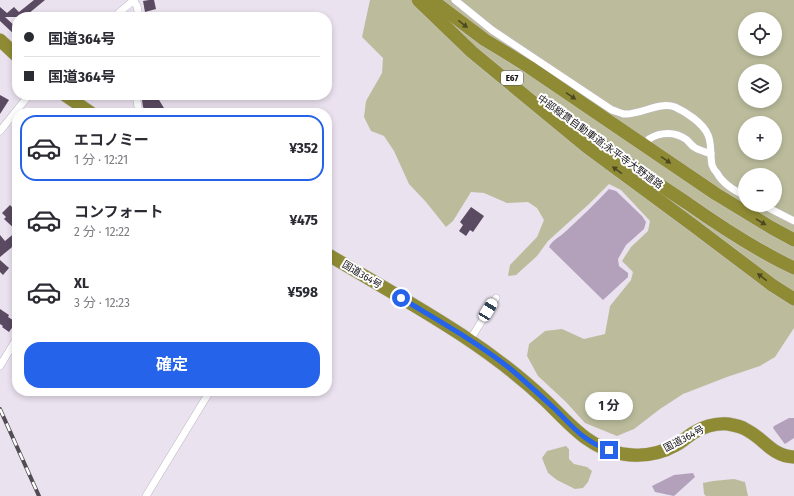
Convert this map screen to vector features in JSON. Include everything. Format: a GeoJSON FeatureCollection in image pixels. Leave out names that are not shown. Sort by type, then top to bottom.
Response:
{"type":"FeatureCollection","features":[{"type":"Feature","properties":{"kind":"highway","name":"中部縦貫自動車道;永平寺大野道路"},"geometry":{"type":"LineString","coordinates":[[418,0],[489,60],[568,121],[606,155],[740,238],[780,262],[794,268]]}},
{"type":"Feature","properties":{"kind":"highway"},"geometry":{"type":"LineString","coordinates":[[432,0],[485,40],[529,67],[716,194],[794,240]]}},
{"type":"Feature","properties":{"kind":"highway"},"geometry":{"type":"LineString","coordinates":[[0,40],[12,51]]}},
{"type":"Feature","properties":{"kind":"highway"},"geometry":{"type":"LineString","coordinates":[[72,100],[83,108]]}},
{"type":"Feature","properties":{"kind":"highway"},"geometry":{"type":"LineString","coordinates":[[606,155],[694,226],[772,285],[794,299]]}},
{"type":"Feature","properties":{"kind":"highway","name":"国道364号"},"geometry":{"type":"LineString","coordinates":[[332,257],[470,340],[530,385],[574,430],[596,446],[622,454],[650,454],[665,450],[678,444],[693,433],[704,428],[726,424],[736,425],[745,429],[774,451],[789,456]]}},
{"type":"Feature","properties":{"kind":"street"},"geometry":{"type":"LineString","coordinates":[[120,12],[134,0],[138,12]]}},
{"type":"Feature","properties":{"kind":"street"},"geometry":{"type":"LineString","coordinates":[[455,0],[492,30],[612,110],[624,114],[640,112],[662,106],[673,106],[688,113],[708,134],[712,166],[720,179],[731,189],[738,192]]}},
{"type":"Feature","properties":{"kind":"street"},"geometry":{"type":"LineString","coordinates":[[19,108],[25,100]]}},
{"type":"Feature","properties":{"kind":"street"},"geometry":{"type":"LineString","coordinates":[[0,131],[12,116]]}},
{"type":"Feature","properties":{"kind":"street"},"geometry":{"type":"LineString","coordinates":[[649,139],[655,135],[666,133],[679,135],[687,140],[694,148],[711,154]]}},
{"type":"Feature","properties":{"kind":"street"},"geometry":{"type":"LineString","coordinates":[[777,212],[794,221]]}},
{"type":"Feature","properties":{"kind":"street"},"geometry":{"type":"LineString","coordinates":[[470,340],[496,298]]}},
{"type":"Feature","properties":{"kind":"street"},"geometry":{"type":"LineString","coordinates":[[0,366],[12,346]]}},
{"type":"Feature","properties":{"kind":"street"},"geometry":{"type":"LineString","coordinates":[[146,496],[207,396]]}},
{"type":"Feature","properties":{"kind":"green space"},"geometry":{"type":"Polygon","coordinates":[[[370,0],[794,0],[794,328],[775,357],[760,366],[683,394],[634,429],[617,436],[585,423],[566,402],[538,376],[527,356],[529,344],[545,331],[562,329],[584,339],[605,334],[610,306],[631,280],[633,272],[622,261],[631,247],[648,231],[650,221],[621,190],[609,184],[548,241],[537,256],[516,275],[508,276],[510,265],[537,237],[544,220],[537,208],[528,202],[507,203],[484,193],[471,192],[453,221],[446,227],[409,184],[394,151],[384,136],[371,131],[364,117],[366,101],[382,73],[383,58],[362,37],[370,0]]]}},
{"type":"Feature","properties":{"kind":"green space"},"geometry":{"type":"Polygon","coordinates":[[[566,446],[569,449],[569,459],[574,464],[587,467],[592,471],[588,482],[583,488],[575,489],[557,480],[548,473],[542,458],[547,451],[566,446]]]}},
{"type":"Feature","properties":{"kind":"green space"},"geometry":{"type":"Polygon","coordinates":[[[734,479],[745,482],[748,496],[706,496],[704,494],[703,483],[734,479]]]}},
{"type":"Feature","properties":{"kind":"shaded area"},"geometry":{"type":"Polygon","coordinates":[[[609,189],[616,191],[642,216],[646,222],[644,229],[626,245],[618,259],[619,266],[628,273],[628,277],[603,300],[549,247],[552,242],[571,227],[609,189]]]}},
{"type":"Feature","properties":{"kind":"shaded area"},"geometry":{"type":"Polygon","coordinates":[[[789,418],[794,418],[794,438],[785,444],[773,428],[789,418]]]}},
{"type":"Feature","properties":{"kind":"shaded area"},"geometry":{"type":"Polygon","coordinates":[[[693,473],[695,477],[674,496],[655,492],[652,486],[674,475],[693,473]]]}},
{"type":"Feature","properties":{"kind":"building"},"geometry":{"type":"Polygon","coordinates":[[[34,0],[45,0],[30,12],[19,12],[34,0]]]}},
{"type":"Feature","properties":{"kind":"building"},"geometry":{"type":"Polygon","coordinates":[[[154,0],[156,9],[145,12],[143,1],[154,0]]]}},
{"type":"Feature","properties":{"kind":"building"},"geometry":{"type":"Polygon","coordinates":[[[0,7],[7,13],[14,7],[19,12],[12,12],[12,17],[5,17],[12,23],[12,32],[0,21],[0,7]]]}},
{"type":"Feature","properties":{"kind":"building"},"geometry":{"type":"Polygon","coordinates":[[[0,95],[9,100],[0,114],[0,95]]]}},
{"type":"Feature","properties":{"kind":"building"},"geometry":{"type":"Polygon","coordinates":[[[142,100],[159,100],[164,108],[144,108],[142,100]]]}},
{"type":"Feature","properties":{"kind":"building"},"geometry":{"type":"Polygon","coordinates":[[[10,205],[12,207],[12,226],[4,219],[6,217],[2,213],[10,205]]]}},
{"type":"Feature","properties":{"kind":"building"},"geometry":{"type":"Polygon","coordinates":[[[471,207],[484,216],[473,232],[470,230],[466,236],[459,231],[463,225],[460,222],[471,207]]]}},
{"type":"Feature","properties":{"kind":"building"},"geometry":{"type":"Polygon","coordinates":[[[0,235],[5,241],[12,235],[12,247],[0,257],[0,235]]]}},
{"type":"Feature","properties":{"kind":"building"},"geometry":{"type":"Polygon","coordinates":[[[0,260],[9,268],[3,275],[0,272],[0,260]]]}},
{"type":"Feature","properties":{"kind":"building"},"geometry":{"type":"Polygon","coordinates":[[[0,309],[9,315],[8,317],[12,320],[12,328],[9,332],[0,324],[0,309]]]}},
{"type":"Feature","properties":{"kind":"railway"},"geometry":{"type":"LineString","coordinates":[[0,409],[39,496]]}},
{"type":"Feature","properties":{"kind":"route"},"geometry":{"type":"LineString","coordinates":[[401,298],[470,340],[513,371],[530,385],[562,416],[574,430],[596,446],[609,450]]}}]}
